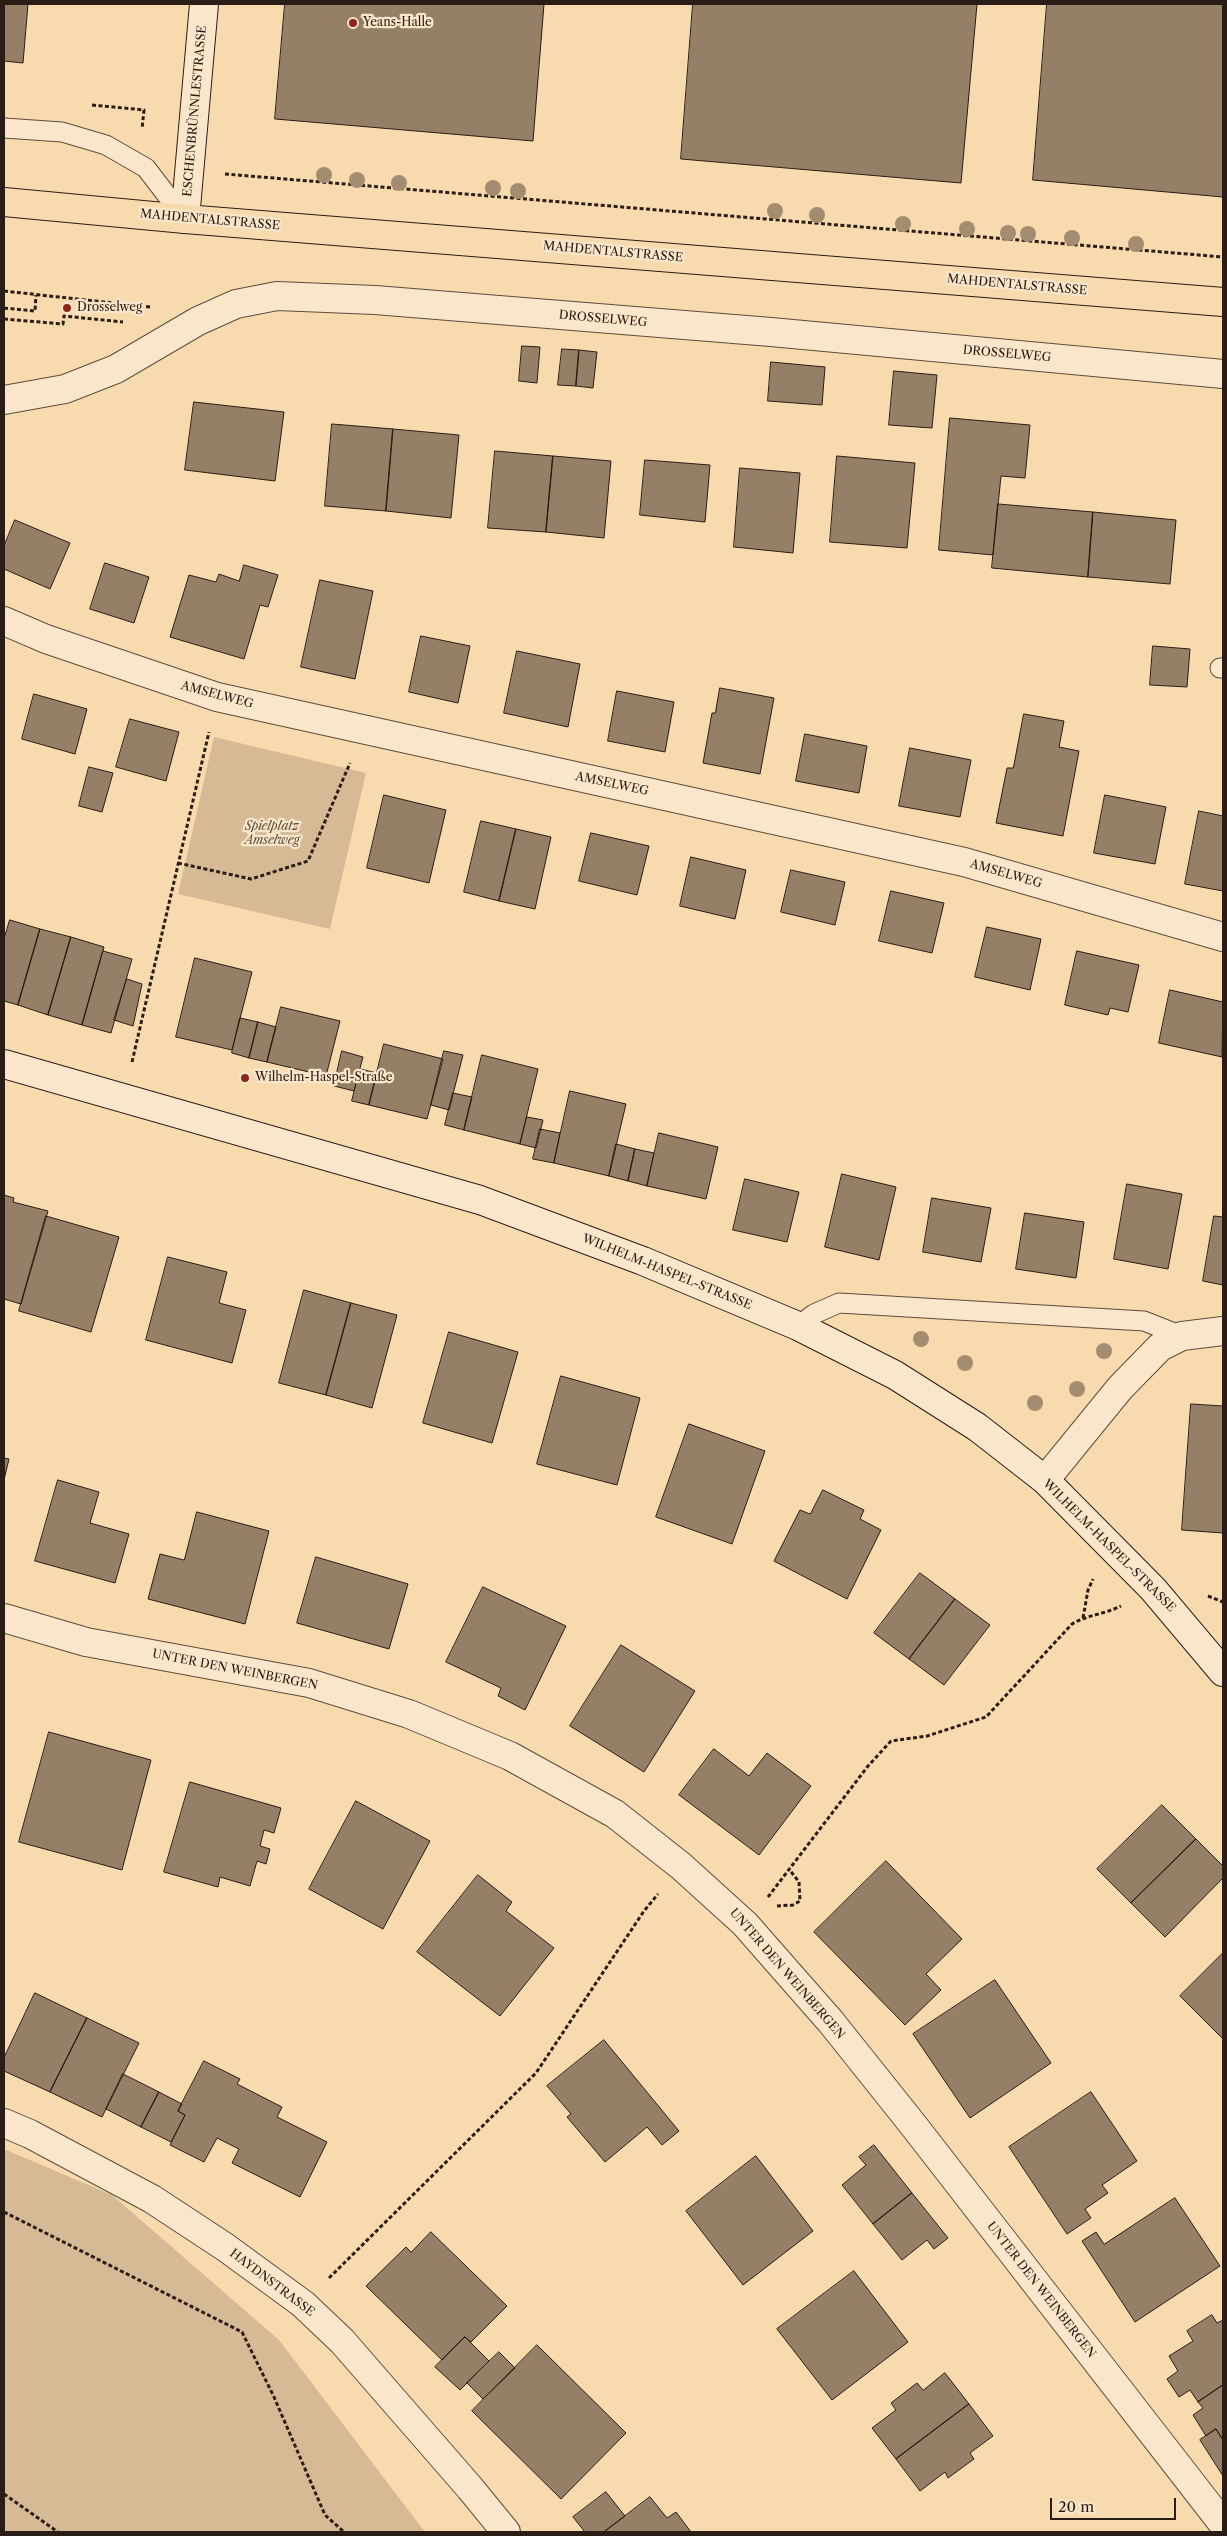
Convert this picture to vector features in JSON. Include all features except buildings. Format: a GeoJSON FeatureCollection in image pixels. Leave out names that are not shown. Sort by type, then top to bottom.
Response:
{"type":"FeatureCollection","features":[{"type":"Feature","properties":{"kind":"main road","name":"MAHDENTALSTRASSE"},"geometry":{"type":"LineString","coordinates":[[4,202],[185,219],[1223,302]]}},
{"type":"Feature","properties":{"kind":"street","name":"ESCHENBRÜNNLESTRASSE"},"geometry":{"type":"LineString","coordinates":[[185,219],[204,4]]}},
{"type":"Feature","properties":{"kind":"street","name":"DROSSELWEG"},"geometry":{"type":"LineString","coordinates":[[4,400],[65,389],[116,369],[198,321],[236,304],[277,296],[375,300],[771,332],[1223,374]]}},
{"type":"Feature","properties":{"kind":"street","name":"AMSELWEG"},"geometry":{"type":"LineString","coordinates":[[4,621],[46,639],[217,697],[964,862],[1223,937]]}},
{"type":"Feature","properties":{"kind":"street","name":"WILHELM-HASPEL-STRASSE"},"geometry":{"type":"LineString","coordinates":[[4,1064],[123,1100],[480,1200],[643,1261],[798,1326],[895,1375],[977,1427],[1045,1480],[1153,1589],[1223,1672]]}},
{"type":"Feature","properties":{"kind":"street"},"geometry":{"type":"LineString","coordinates":[[1045,1480],[1120,1388],[1160,1347],[1182,1336],[1223,1331]]}},
{"type":"Feature","properties":{"kind":"street","name":"UNTER DEN WEINBERGEN"},"geometry":{"type":"LineString","coordinates":[[4,1618],[86,1642],[309,1683],[409,1714],[510,1756],[615,1814],[681,1866],[745,1924],[831,2022],[1223,2524]]}},
{"type":"Feature","properties":{"kind":"street","name":"HAYDNSTRASSE"},"geometry":{"type":"LineString","coordinates":[[4,2123],[30,2134],[152,2199],[225,2247],[303,2304],[342,2341],[506,2532]]}},
{"type":"Feature","properties":{"kind":"lane"},"geometry":{"type":"LineString","coordinates":[[4,128],[62,132],[106,145],[146,168],[185,219]]}},
{"type":"Feature","properties":{"kind":"lane"},"geometry":{"type":"LineString","coordinates":[[798,1326],[814,1314],[838,1303],[1144,1321],[1182,1336]]}},
{"type":"Feature","properties":{"kind":"path"},"geometry":{"type":"LineString","coordinates":[[86,104],[144,110],[142,131]]}},
{"type":"Feature","properties":{"kind":"path"},"geometry":{"type":"LineString","coordinates":[[190,170],[1223,257]]}},
{"type":"Feature","properties":{"kind":"path"},"geometry":{"type":"LineString","coordinates":[[4,291],[146,306],[198,321]]}},
{"type":"Feature","properties":{"kind":"path"},"geometry":{"type":"LineString","coordinates":[[4,308],[35,311],[36,295]]}},
{"type":"Feature","properties":{"kind":"path"},"geometry":{"type":"LineString","coordinates":[[4,318],[63,324],[64,316],[129,323]]}},
{"type":"Feature","properties":{"kind":"path"},"geometry":{"type":"LineString","coordinates":[[123,1100],[217,697]]}},
{"type":"Feature","properties":{"kind":"path"},"geometry":{"type":"LineString","coordinates":[[178,863],[251,880],[308,861],[364,730]]}},
{"type":"Feature","properties":{"kind":"path"},"geometry":{"type":"LineString","coordinates":[[1083,1618],[1088,1590],[1095,1576]]}},
{"type":"Feature","properties":{"kind":"path"},"geometry":{"type":"LineString","coordinates":[[766,1899],[868,1766],[891,1741],[927,1736],[986,1717],[1072,1624],[1083,1618],[1103,1614],[1129,1602]]}},
{"type":"Feature","properties":{"kind":"path"},"geometry":{"type":"LineString","coordinates":[[303,2304],[536,2073],[644,1911],[681,1866]]}},
{"type":"Feature","properties":{"kind":"path"},"geometry":{"type":"LineString","coordinates":[[772,1905],[794,1905],[800,1902],[799,1882],[789,1869]]}},
{"type":"Feature","properties":{"kind":"path"},"geometry":{"type":"LineString","coordinates":[[4,2212],[242,2332],[274,2397],[325,2515],[344,2532]]}},
{"type":"Feature","properties":{"kind":"path"},"geometry":{"type":"LineString","coordinates":[[4,2494],[58,2532]]}},
{"type":"Feature","properties":{"kind":"green space","name":"Spielplatz Amselweg"},"geometry":{"type":"Polygon","coordinates":[[[214,737],[366,773],[330,929],[178,894],[214,737]]]}},
{"type":"Feature","properties":{"kind":"green space"},"geometry":{"type":"Polygon","coordinates":[[[4,2149],[112,2195],[279,2340],[425,2532],[4,2532],[4,2149]]]}},
{"type":"Feature","properties":{"kind":"place","name":"Yeans-Halle"},"geometry":{"type":"Point","coordinates":[353,23]}},
{"type":"Feature","properties":{"kind":"place","name":"Drosselweg"},"geometry":{"type":"Point","coordinates":[67,308]}},
{"type":"Feature","properties":{"kind":"place","name":"Wilhelm-Haspel-Straße"},"geometry":{"type":"Point","coordinates":[245,1078]}}]}
